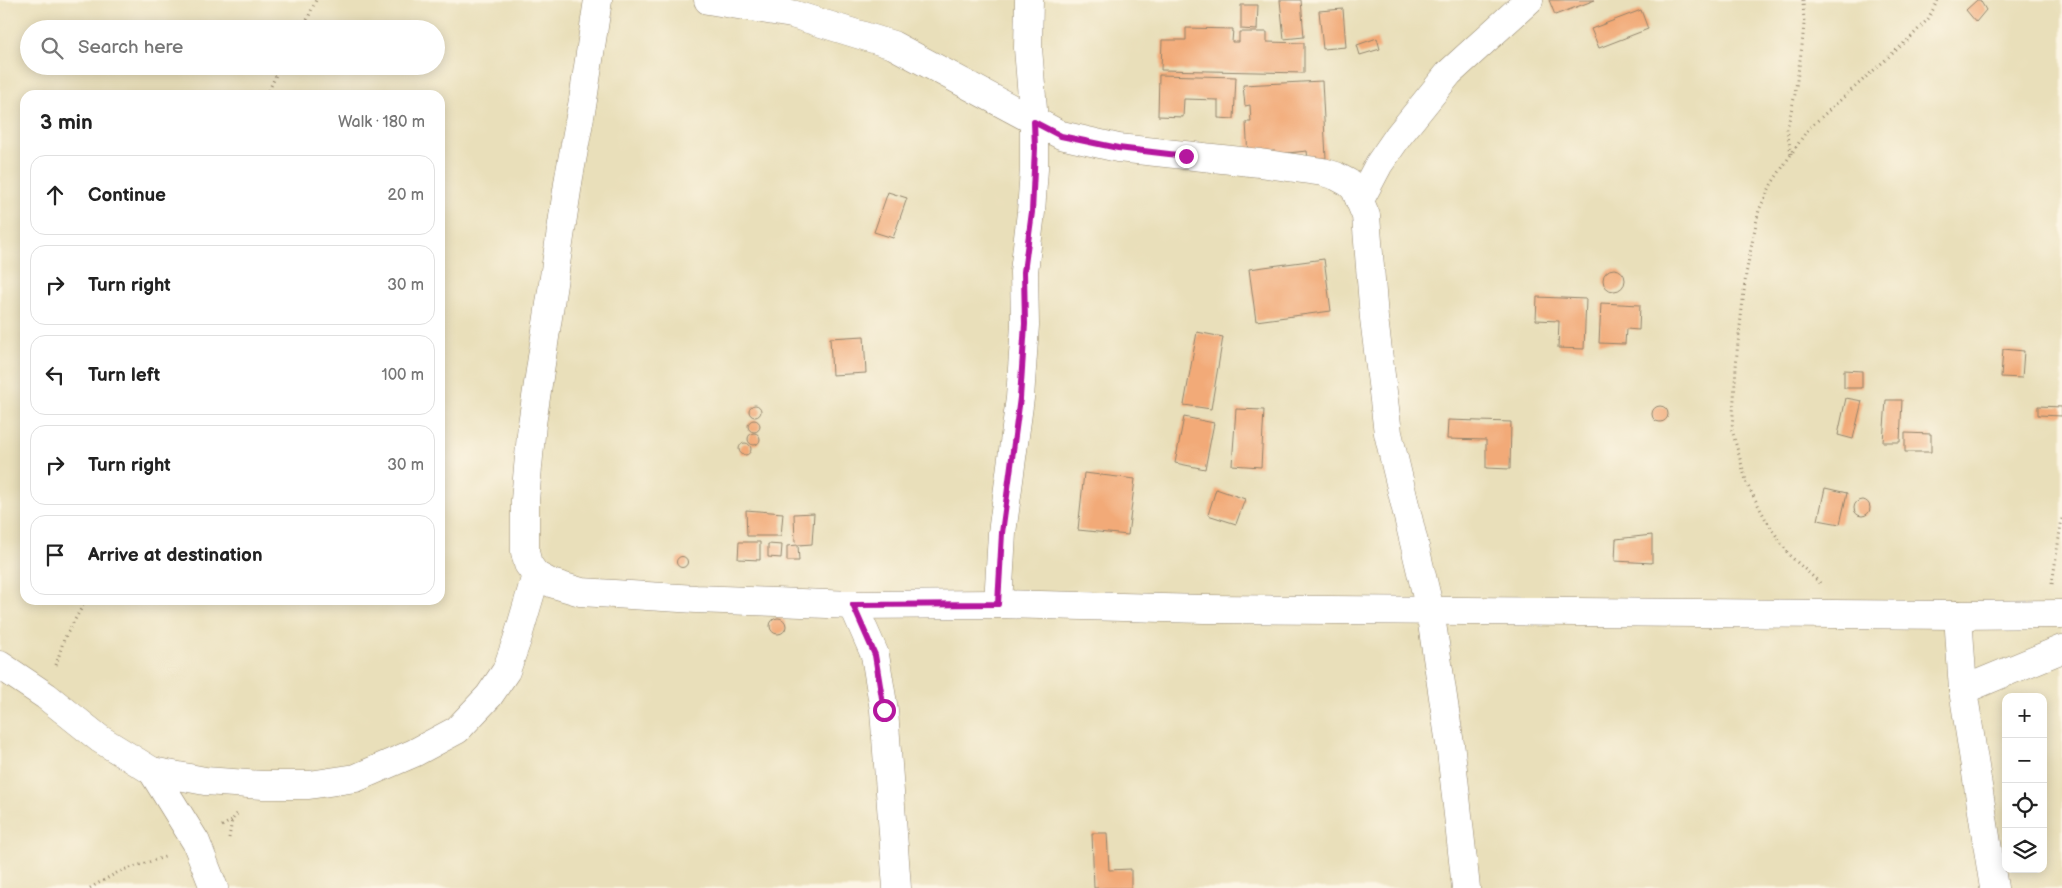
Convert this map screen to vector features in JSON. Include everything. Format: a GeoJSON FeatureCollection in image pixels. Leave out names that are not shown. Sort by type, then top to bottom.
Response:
{"type":"FeatureCollection","features":[{"type":"Feature","properties":{"kind":"street"},"geometry":{"type":"LineString","coordinates":[[598,0],[532,424],[525,500],[525,552],[528,564],[536,575],[551,583],[581,592],[696,599],[853,605],[998,604],[1204,609],[1958,616],[2054,614]]}},
{"type":"Feature","properties":{"kind":"street"},"geometry":{"type":"LineString","coordinates":[[708,0],[792,14],[894,45],[1061,136],[1118,148],[1260,163],[1323,172],[1336,176],[1348,183],[1360,200],[1366,216],[1374,318],[1388,433],[1430,610],[1451,751],[1466,888]]}},
{"type":"Feature","properties":{"kind":"street"},"geometry":{"type":"LineString","coordinates":[[998,604],[1002,533],[1020,398],[1025,324],[1024,272],[1032,212],[1035,148],[1028,48],[1029,0]]}},
{"type":"Feature","properties":{"kind":"street"},"geometry":{"type":"LineString","coordinates":[[1360,200],[1379,164],[1399,134],[1450,73],[1529,0]]}},
{"type":"Feature","properties":{"kind":"street"},"geometry":{"type":"LineString","coordinates":[[0,665],[46,696],[100,739],[152,771],[204,781],[263,785],[309,785],[356,778],[414,753],[457,730],[489,696],[506,671],[536,575]]}},
{"type":"Feature","properties":{"kind":"street"},"geometry":{"type":"LineString","coordinates":[[853,605],[875,655],[884,710],[897,888]]}},
{"type":"Feature","properties":{"kind":"street"},"geometry":{"type":"LineString","coordinates":[[1958,616],[1963,690],[1994,888]]}},
{"type":"Feature","properties":{"kind":"street"},"geometry":{"type":"LineString","coordinates":[[1963,690],[2062,649]]}},
{"type":"Feature","properties":{"kind":"street"},"geometry":{"type":"LineString","coordinates":[[152,771],[196,842],[214,888]]}},
{"type":"Feature","properties":{"kind":"path"},"geometry":{"type":"LineString","coordinates":[[307,20],[316,0]]}},
{"type":"Feature","properties":{"kind":"path"},"geometry":{"type":"LineString","coordinates":[[1791,155],[1787,129],[1795,94],[1795,82],[1802,46],[1804,0]]}},
{"type":"Feature","properties":{"kind":"path"},"geometry":{"type":"LineString","coordinates":[[1853,614],[1789,555],[1757,505],[1748,484],[1732,430],[1738,344],[1746,274],[1759,210],[1772,183],[1811,126],[1911,37],[1928,19],[1938,0]]}},
{"type":"Feature","properties":{"kind":"path"},"geometry":{"type":"LineString","coordinates":[[269,90],[276,75]]}},
{"type":"Feature","properties":{"kind":"path"},"geometry":{"type":"LineString","coordinates":[[2054,614],[2062,518]]}},
{"type":"Feature","properties":{"kind":"path"},"geometry":{"type":"LineString","coordinates":[[46,696],[64,639],[83,605]]}},
{"type":"Feature","properties":{"kind":"path"},"geometry":{"type":"LineString","coordinates":[[228,843],[232,820],[263,785]]}},
{"type":"Feature","properties":{"kind":"path"},"geometry":{"type":"LineString","coordinates":[[90,888],[120,871],[168,856],[196,842]]}},
{"type":"Feature","properties":{"kind":"building"},"geometry":{"type":"Polygon","coordinates":[[[1280,0],[1301,0],[1304,37],[1284,39],[1280,0]]]}},
{"type":"Feature","properties":{"kind":"building"},"geometry":{"type":"Polygon","coordinates":[[[1549,0],[1595,0],[1555,15],[1549,0]]]}},
{"type":"Feature","properties":{"kind":"building"},"geometry":{"type":"Polygon","coordinates":[[[1977,0],[1980,0],[1986,10],[1976,22],[1966,10],[1977,0]]]}},
{"type":"Feature","properties":{"kind":"building"},"geometry":{"type":"Polygon","coordinates":[[[1241,5],[1258,5],[1257,30],[1241,29],[1241,5]]]}},
{"type":"Feature","properties":{"kind":"building"},"geometry":{"type":"Polygon","coordinates":[[[1343,9],[1346,47],[1323,49],[1319,11],[1343,9]]]}},
{"type":"Feature","properties":{"kind":"building"},"geometry":{"type":"Polygon","coordinates":[[[1641,10],[1648,29],[1599,48],[1591,29],[1641,10]]]}},
{"type":"Feature","properties":{"kind":"building"},"geometry":{"type":"Polygon","coordinates":[[[1186,28],[1233,29],[1232,42],[1239,42],[1239,32],[1267,32],[1267,42],[1304,43],[1304,73],[1161,70],[1162,40],[1186,40],[1186,28]]]}},
{"type":"Feature","properties":{"kind":"building"},"geometry":{"type":"Polygon","coordinates":[[[1377,38],[1380,49],[1360,55],[1357,45],[1377,38]]]}},
{"type":"Feature","properties":{"kind":"building"},"geometry":{"type":"Polygon","coordinates":[[[1159,75],[1236,77],[1234,119],[1218,118],[1218,100],[1184,99],[1183,117],[1158,116],[1159,75]]]}},
{"type":"Feature","properties":{"kind":"building"},"geometry":{"type":"Polygon","coordinates":[[[1322,81],[1326,158],[1308,160],[1307,151],[1248,157],[1246,122],[1251,122],[1250,105],[1245,106],[1243,85],[1322,81]]]}},
{"type":"Feature","properties":{"kind":"building"},"geometry":{"type":"Polygon","coordinates":[[[888,192],[907,198],[893,238],[874,232],[888,192]]]}},
{"type":"Feature","properties":{"kind":"building"},"geometry":{"type":"Polygon","coordinates":[[[1324,259],[1331,311],[1256,321],[1249,269],[1324,259]]]}},
{"type":"Feature","properties":{"kind":"building"},"geometry":{"type":"Polygon","coordinates":[[[1614,269],[1622,272],[1625,280],[1622,288],[1614,291],[1606,288],[1603,280],[1606,272],[1614,269]]]}},
{"type":"Feature","properties":{"kind":"building"},"geometry":{"type":"Polygon","coordinates":[[[1537,297],[1586,299],[1584,349],[1558,348],[1559,321],[1536,320],[1537,297]]]}},
{"type":"Feature","properties":{"kind":"building"},"geometry":{"type":"Polygon","coordinates":[[[1601,303],[1640,305],[1639,330],[1626,329],[1625,344],[1599,343],[1601,303]]]}},
{"type":"Feature","properties":{"kind":"building"},"geometry":{"type":"Polygon","coordinates":[[[1197,332],[1223,337],[1211,409],[1184,405],[1197,332]]]}},
{"type":"Feature","properties":{"kind":"building"},"geometry":{"type":"Polygon","coordinates":[[[864,336],[866,373],[832,375],[830,338],[864,336]]]}},
{"type":"Feature","properties":{"kind":"building"},"geometry":{"type":"Polygon","coordinates":[[[2003,349],[2024,351],[2022,378],[2001,377],[2003,349]]]}},
{"type":"Feature","properties":{"kind":"building"},"geometry":{"type":"Polygon","coordinates":[[[1844,370],[1862,371],[1862,388],[1844,388],[1844,370]]]}},
{"type":"Feature","properties":{"kind":"building"},"geometry":{"type":"Polygon","coordinates":[[[1846,398],[1862,401],[1853,439],[1838,435],[1846,398]]]}},
{"type":"Feature","properties":{"kind":"building"},"geometry":{"type":"Polygon","coordinates":[[[1886,400],[1902,400],[1900,442],[1883,442],[1886,400]]]}},
{"type":"Feature","properties":{"kind":"building"},"geometry":{"type":"Polygon","coordinates":[[[755,405],[761,411],[755,417],[749,411],[755,405]]]}},
{"type":"Feature","properties":{"kind":"building"},"geometry":{"type":"Polygon","coordinates":[[[1657,406],[1663,406],[1668,411],[1666,420],[1657,422],[1652,417],[1652,411],[1657,406]]]}},
{"type":"Feature","properties":{"kind":"building"},"geometry":{"type":"Polygon","coordinates":[[[2038,406],[2062,407],[2062,416],[2038,415],[2038,406]]]}},
{"type":"Feature","properties":{"kind":"building"},"geometry":{"type":"Polygon","coordinates":[[[1236,409],[1264,410],[1261,467],[1232,465],[1236,409]]]}},
{"type":"Feature","properties":{"kind":"building"},"geometry":{"type":"Polygon","coordinates":[[[1184,417],[1214,423],[1205,469],[1175,463],[1184,417]]]}},
{"type":"Feature","properties":{"kind":"building"},"geometry":{"type":"Polygon","coordinates":[[[754,420],[760,426],[754,432],[748,426],[754,420]]]}},
{"type":"Feature","properties":{"kind":"building"},"geometry":{"type":"Polygon","coordinates":[[[1448,420],[1511,422],[1510,469],[1486,468],[1486,440],[1447,439],[1448,420]]]}},
{"type":"Feature","properties":{"kind":"building"},"geometry":{"type":"Polygon","coordinates":[[[752,433],[756,433],[760,439],[756,445],[752,445],[748,441],[748,437],[752,433]]]}},
{"type":"Feature","properties":{"kind":"building"},"geometry":{"type":"Polygon","coordinates":[[[1905,433],[1931,434],[1931,452],[1905,452],[1905,433]]]}},
{"type":"Feature","properties":{"kind":"building"},"geometry":{"type":"Polygon","coordinates":[[[743,443],[747,443],[751,449],[747,455],[743,455],[739,451],[739,447],[743,443]]]}},
{"type":"Feature","properties":{"kind":"building"},"geometry":{"type":"Polygon","coordinates":[[[1084,473],[1135,479],[1128,535],[1078,530],[1084,473]]]}},
{"type":"Feature","properties":{"kind":"building"},"geometry":{"type":"Polygon","coordinates":[[[1825,488],[1847,493],[1840,524],[1818,520],[1825,488]]]}},
{"type":"Feature","properties":{"kind":"building"},"geometry":{"type":"Polygon","coordinates":[[[1216,489],[1245,499],[1236,524],[1208,515],[1216,489]]]}},
{"type":"Feature","properties":{"kind":"building"},"geometry":{"type":"Polygon","coordinates":[[[1862,500],[1870,508],[1862,516],[1854,508],[1862,500]]]}},
{"type":"Feature","properties":{"kind":"building"},"geometry":{"type":"Polygon","coordinates":[[[746,510],[783,513],[781,536],[747,536],[746,510]]]}},
{"type":"Feature","properties":{"kind":"building"},"geometry":{"type":"Polygon","coordinates":[[[814,513],[812,544],[798,545],[795,542],[794,514],[814,513]]]}},
{"type":"Feature","properties":{"kind":"building"},"geometry":{"type":"Polygon","coordinates":[[[1652,535],[1652,563],[1615,561],[1616,539],[1652,535]]]}},
{"type":"Feature","properties":{"kind":"building"},"geometry":{"type":"Polygon","coordinates":[[[739,542],[760,542],[760,560],[738,559],[739,542]]]}},
{"type":"Feature","properties":{"kind":"building"},"geometry":{"type":"Polygon","coordinates":[[[768,544],[782,545],[781,558],[768,557],[768,544]]]}},
{"type":"Feature","properties":{"kind":"building"},"geometry":{"type":"Polygon","coordinates":[[[798,545],[799,561],[787,561],[787,546],[798,545]]]}},
{"type":"Feature","properties":{"kind":"building"},"geometry":{"type":"Polygon","coordinates":[[[682,556],[688,562],[682,568],[676,562],[682,556]]]}},
{"type":"Feature","properties":{"kind":"building"},"geometry":{"type":"Polygon","coordinates":[[[778,618],[786,626],[778,634],[770,626],[778,618]]]}},
{"type":"Feature","properties":{"kind":"building"},"geometry":{"type":"Polygon","coordinates":[[[1092,833],[1107,833],[1109,870],[1131,869],[1131,888],[1094,888],[1092,833]]]}},
{"type":"Feature","properties":{"kind":"route"},"geometry":{"type":"LineString","coordinates":[[884,710],[875,655],[853,605],[998,604],[1002,533],[1020,398],[1025,324],[1024,272],[1032,212],[1035,148],[1034,122],[1061,136],[1118,148],[1186,156]]}}]}
